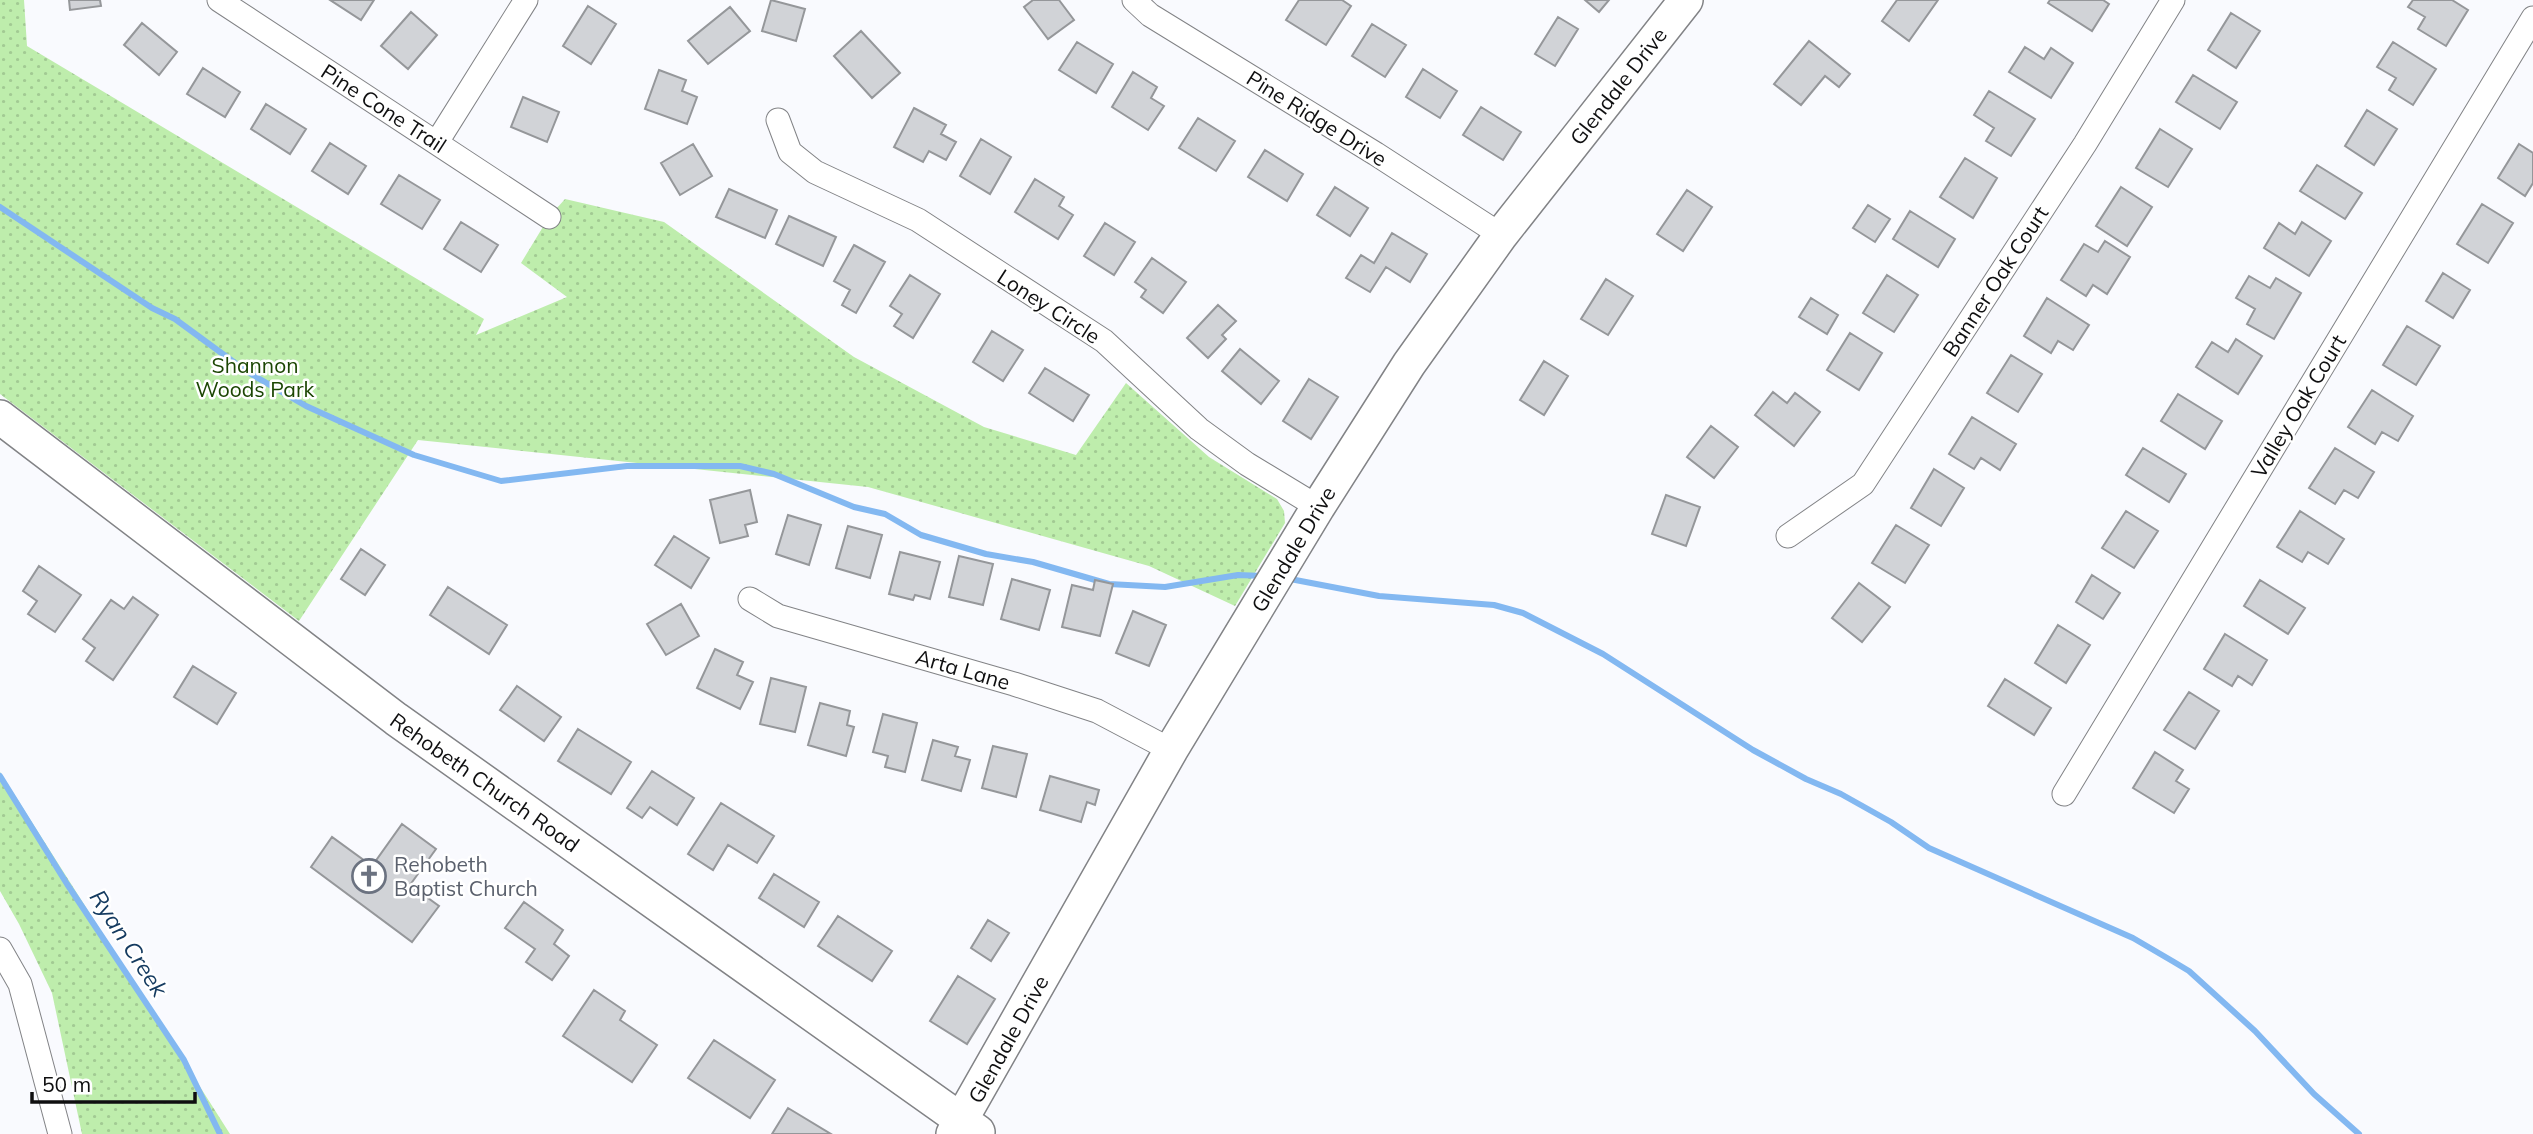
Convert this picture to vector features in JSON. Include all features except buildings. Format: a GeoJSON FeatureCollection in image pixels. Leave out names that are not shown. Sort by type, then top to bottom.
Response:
{"type":"FeatureCollection","features":[{"type":"Feature","properties":{"kind":"street","name":"Pine Cone Trail"},"geometry":{"type":"LineString","coordinates":[[219,0],[549,217]]}},
{"type":"Feature","properties":{"kind":"street"},"geometry":{"type":"LineString","coordinates":[[437,142],[526,0]]}},
{"type":"Feature","properties":{"kind":"street","name":"Pine Ridge Drive"},"geometry":{"type":"LineString","coordinates":[[1134,0],[1150,15],[1376,154],[1501,235]]}},
{"type":"Feature","properties":{"kind":"street","name":"Glendale Drive"},"geometry":{"type":"LineString","coordinates":[[965,1130],[1171,750],[1318,507],[1409,364],[1501,235],[1686,0]]}},
{"type":"Feature","properties":{"kind":"street","name":"Banner Oak Court"},"geometry":{"type":"LineString","coordinates":[[1788,536],[1863,484],[2085,144],[2174,0]]}},
{"type":"Feature","properties":{"kind":"street","name":"Valley Oak Court"},"geometry":{"type":"LineString","coordinates":[[2064,794],[2533,18]]}},
{"type":"Feature","properties":{"kind":"street","name":"Loney Circle"},"geometry":{"type":"LineString","coordinates":[[778,120],[790,152],[816,172],[918,220],[1104,341],[1199,429],[1247,464],[1318,507]]}},
{"type":"Feature","properties":{"kind":"street","name":"Rehobeth Church Road"},"geometry":{"type":"LineString","coordinates":[[0,417],[396,719],[965,1130]]}},
{"type":"Feature","properties":{"kind":"street","name":"Arta Lane"},"geometry":{"type":"LineString","coordinates":[[750,599],[778,616],[1014,684],[1097,711],[1171,750]]}},
{"type":"Feature","properties":{"kind":"street"},"geometry":{"type":"LineString","coordinates":[[0,949],[20,984],[60,1134]]}},
{"type":"Feature","properties":{"kind":"green space","name":"Shannon Woods Park"},"geometry":{"type":"Polygon","coordinates":[[[0,0],[24,0],[27,46],[484,319],[476,335],[567,297],[521,263],[549,217],[565,199],[664,222],[854,357],[984,427],[1076,455],[1126,383],[1209,457],[1277,499],[1284,511],[1285,523],[1235,606],[1149,566],[868,487],[418,440],[299,621],[0,394],[0,0]]]}},
{"type":"Feature","properties":{"kind":"green space"},"geometry":{"type":"Polygon","coordinates":[[[0,772],[230,1134],[82,1134],[52,993],[0,891],[0,772]]]}},
{"type":"Feature","properties":{"kind":"waterway"},"geometry":{"type":"LineString","coordinates":[[0,207],[152,308],[175,319],[246,371],[306,406],[414,455],[501,481],[627,466],[740,466],[774,474],[854,507],[885,514],[921,535],[986,554],[1033,562],[1109,584],[1165,587],[1238,575],[1264,576]]}},
{"type":"Feature","properties":{"kind":"waterway"},"geometry":{"type":"LineString","coordinates":[[1285,578],[1379,596],[1494,605],[1523,613],[1603,654],[1753,750],[1806,779],[1841,794],[1891,822],[1929,848],[2133,938],[2189,971],[2255,1031],[2314,1094],[2359,1134]]}},
{"type":"Feature","properties":{"kind":"waterway","name":"Ryan Creek"},"geometry":{"type":"LineString","coordinates":[[0,776],[67,884],[184,1060],[220,1134]]}},
{"type":"Feature","properties":{"kind":"place","name":"Rehobeth Baptist Church"},"geometry":{"type":"Point","coordinates":[369,876]}}]}
